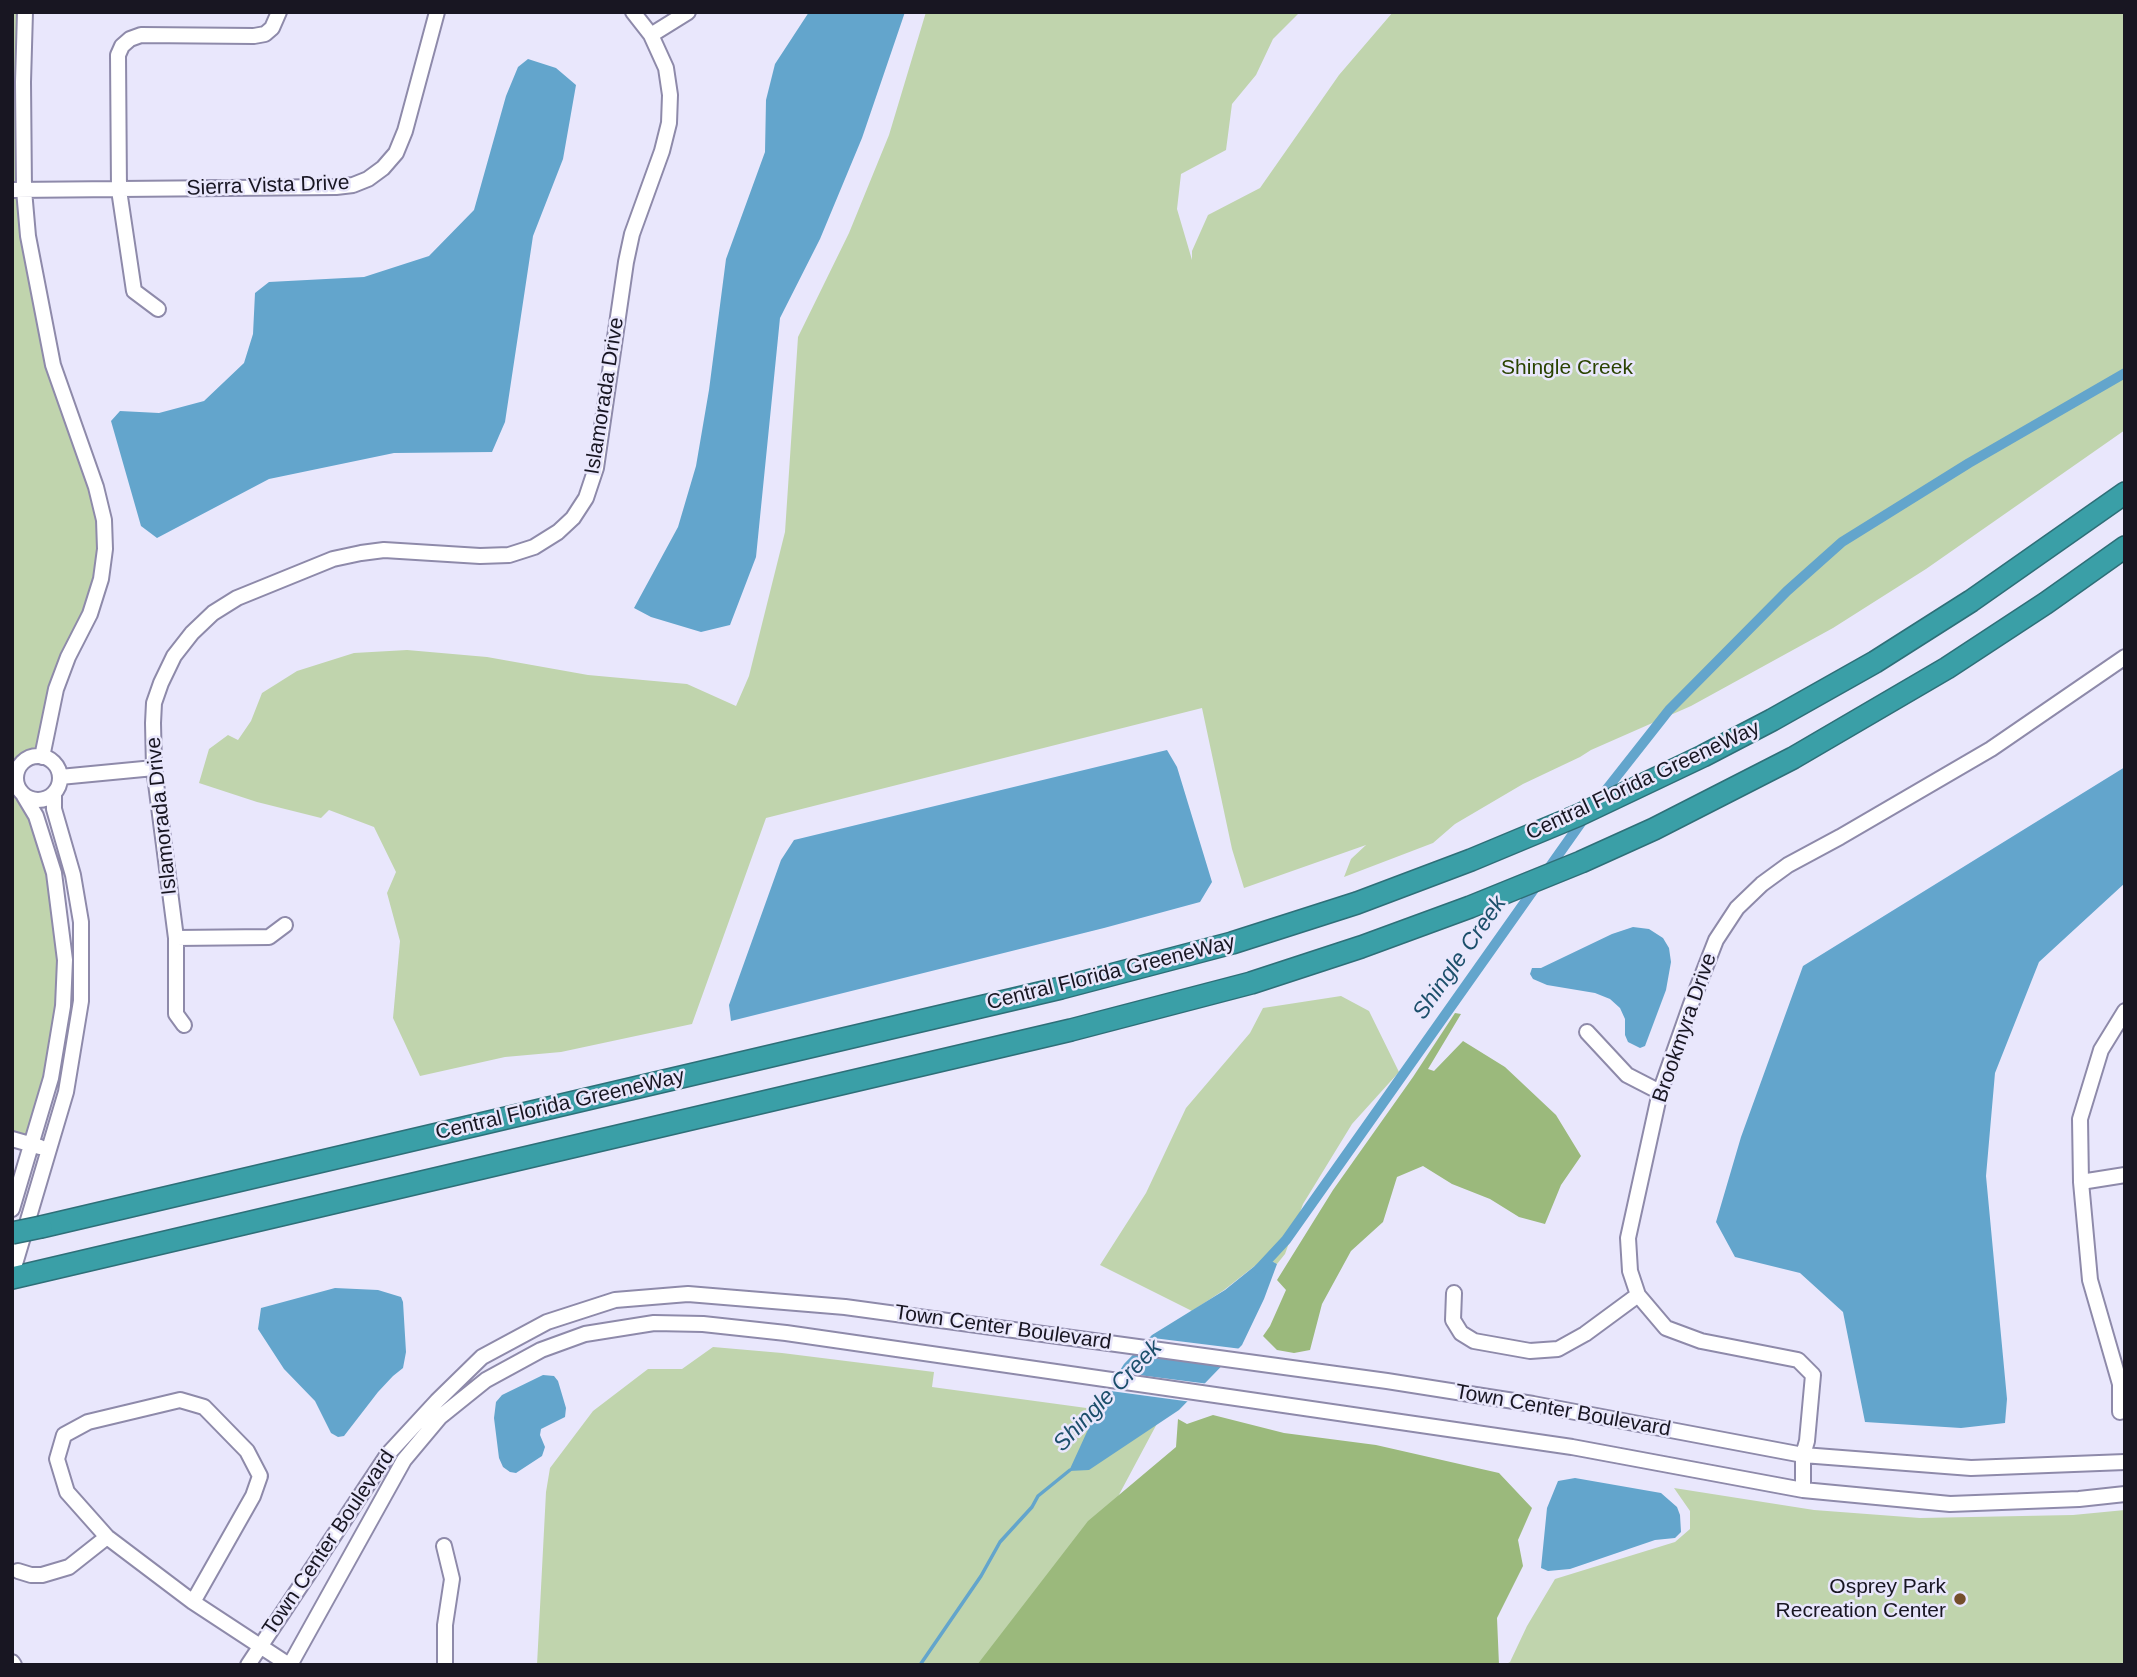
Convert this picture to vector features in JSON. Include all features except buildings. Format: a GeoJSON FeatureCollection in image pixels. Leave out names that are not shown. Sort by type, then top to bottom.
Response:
{"type":"FeatureCollection","features":[{"type":"Feature","properties":{"kind":"highway","name":"Central Florida GreeneWay"},"geometry":{"type":"LineString","coordinates":[[12,1233],[1038,994],[1232,943],[1416,881],[1526,838],[1635,790],[1773,720],[1875,662],[2021,567],[2125,493]]}},
{"type":"Feature","properties":{"kind":"highway","name":"Central Florida GreeneWay"},"geometry":{"type":"LineString","coordinates":[[12,1276],[1188,1001],[1414,929],[1581,862],[1723,795],[1897,699],[1995,637],[2125,547]]}},
{"type":"Feature","properties":{"kind":"street"},"geometry":{"type":"LineString","coordinates":[[25,12],[18,190],[53,365],[96,487],[104,520],[105,549],[101,579],[90,614],[68,657],[56,689],[42,757]]}},
{"type":"Feature","properties":{"kind":"street"},"geometry":{"type":"LineString","coordinates":[[158,309],[134,291],[119,190],[117,65],[122,46],[130,38],[141,35],[265,34],[272,28],[279,12]]}},
{"type":"Feature","properties":{"kind":"street","name":"Sierra Vista Drive"},"geometry":{"type":"LineString","coordinates":[[18,190],[336,187],[353,185],[368,179],[390,160],[405,131],[437,12]]}},
{"type":"Feature","properties":{"kind":"street","name":"Islamorada Drive"},"geometry":{"type":"LineString","coordinates":[[184,1026],[176,1014],[176,938],[154,768],[154,703],[174,656],[192,633],[213,613],[237,598],[333,559],[361,552],[384,551],[509,555],[534,547],[558,532],[573,518],[586,498],[596,468],[626,262],[632,234],[662,151],[669,123],[670,95],[666,68],[651,35],[633,12]]}},
{"type":"Feature","properties":{"kind":"street"},"geometry":{"type":"LineString","coordinates":[[651,35],[688,12]]}},
{"type":"Feature","properties":{"kind":"street","name":"Brookmyra Drive"},"geometry":{"type":"LineString","coordinates":[[1803,1490],[1803,1455],[1807,1441],[1813,1375],[1798,1360],[1700,1341],[1666,1328],[1638,1295],[1630,1271],[1628,1238],[1660,1092],[1691,1003],[1716,940],[1737,908],[1762,884],[1788,865],[1991,749],[2125,657]]}},
{"type":"Feature","properties":{"kind":"street"},"geometry":{"type":"LineString","coordinates":[[12,1209],[51,1078],[64,1006],[65,960],[54,873],[36,816],[14,779],[20,765],[27,759],[42,757],[55,765],[60,777],[54,794],[54,809],[73,875],[81,922],[81,1001],[66,1092],[12,1276]]}},
{"type":"Feature","properties":{"kind":"street"},"geometry":{"type":"LineString","coordinates":[[60,777],[154,768]]}},
{"type":"Feature","properties":{"kind":"street"},"geometry":{"type":"LineString","coordinates":[[24,796],[40,800],[54,794]]}},
{"type":"Feature","properties":{"kind":"street"},"geometry":{"type":"LineString","coordinates":[[176,938],[269,937],[285,925]]}},
{"type":"Feature","properties":{"kind":"street"},"geometry":{"type":"LineString","coordinates":[[2120,1412],[2120,1384],[2090,1280],[2081,1182],[2080,1119],[2101,1050],[2125,1012]]}},
{"type":"Feature","properties":{"kind":"street"},"geometry":{"type":"LineString","coordinates":[[1587,1032],[1627,1075],[1660,1092]]}},
{"type":"Feature","properties":{"kind":"street"},"geometry":{"type":"LineString","coordinates":[[12,1139],[48,1150]]}},
{"type":"Feature","properties":{"kind":"street"},"geometry":{"type":"LineString","coordinates":[[2081,1182],[2125,1175]]}},
{"type":"Feature","properties":{"kind":"street"},"geometry":{"type":"LineString","coordinates":[[1454,1293],[1453,1320],[1461,1333],[1474,1341],[1530,1351],[1558,1349],[1585,1335],[1638,1295]]}},
{"type":"Feature","properties":{"kind":"street","name":"Town Center Boulevard"},"geometry":{"type":"LineString","coordinates":[[248,1665],[388,1454],[482,1357],[547,1322],[615,1300],[688,1294],[845,1307],[1276,1365],[1533,1404],[1803,1455],[1971,1468],[2125,1462]]}},
{"type":"Feature","properties":{"kind":"street","name":"Town Center Boulevard"},"geometry":{"type":"LineString","coordinates":[[289,1665],[404,1460],[440,1417],[486,1380],[541,1350],[585,1334],[653,1323],[703,1324],[786,1333],[1229,1397],[1572,1447],[1803,1490],[1950,1504],[2079,1499],[2125,1494]]}},
{"type":"Feature","properties":{"kind":"street"},"geometry":{"type":"LineString","coordinates":[[193,1602],[253,1496],[260,1476],[247,1451],[204,1407],[180,1400],[88,1422],[64,1434],[57,1459],[67,1492],[107,1538],[193,1602],[289,1665]]}},
{"type":"Feature","properties":{"kind":"street"},"geometry":{"type":"LineString","coordinates":[[18,1571],[42,1575],[69,1567],[107,1538]]}},
{"type":"Feature","properties":{"kind":"street"},"geometry":{"type":"LineString","coordinates":[[444,1546],[452,1579],[445,1625],[445,1665]]}},
{"type":"Feature","properties":{"kind":"green space"},"geometry":{"type":"Polygon","coordinates":[[[12,12],[25,12],[28,236],[105,549],[68,657],[42,757],[28,759],[20,765],[15,779],[19,791],[36,816],[65,960],[32,1145],[12,1139],[12,12]]]}},
{"type":"Feature","properties":{"kind":"green space","name":"Shingle Creek"},"geometry":{"type":"Polygon","coordinates":[[[926,12],[1300,12],[1273,39],[1256,75],[1232,104],[1226,150],[1181,174],[1177,209],[1192,260],[1192,251],[1208,215],[1260,188],[1339,75],[1393,12],[2125,12],[2125,430],[1926,569],[1833,628],[1691,706],[1591,750],[1523,784],[1455,824],[1433,843],[1344,877],[1351,859],[1366,845],[1244,888],[1232,849],[1202,708],[766,818],[692,1024],[561,1052],[505,1057],[420,1076],[393,1018],[400,941],[387,893],[396,872],[374,827],[329,810],[321,818],[257,802],[199,783],[209,749],[228,735],[238,740],[251,721],[262,693],[297,671],[354,653],[407,650],[487,657],[588,675],[687,684],[736,706],[749,676],[785,532],[798,337],[849,233],[889,135],[926,12]]]}},
{"type":"Feature","properties":{"kind":"green space"},"geometry":{"type":"Polygon","coordinates":[[[1341,996],[1369,1011],[1399,1072],[1352,1124],[1303,1204],[1285,1254],[1277,1264],[1268,1259],[1261,1261],[1192,1311],[1100,1265],[1146,1193],[1186,1108],[1250,1033],[1263,1008],[1341,996]]]}},
{"type":"Feature","properties":{"kind":"green space"},"geometry":{"type":"Polygon","coordinates":[[[1455,1013],[1461,1014],[1428,1069],[1434,1071],[1463,1041],[1505,1067],[1556,1115],[1581,1156],[1561,1185],[1545,1224],[1519,1217],[1490,1199],[1452,1184],[1423,1166],[1397,1177],[1383,1222],[1351,1251],[1322,1304],[1310,1350],[1294,1353],[1277,1350],[1263,1336],[1286,1290],[1277,1280],[1333,1190],[1455,1013]]]}},
{"type":"Feature","properties":{"kind":"green space","name":"Shingle Creek"},"geometry":{"type":"Polygon","coordinates":[[[713,1347],[934,1372],[932,1387],[1160,1418],[1028,1665],[537,1665],[546,1492],[550,1468],[593,1411],[648,1369],[682,1369],[713,1347]]]}},
{"type":"Feature","properties":{"kind":"green space"},"geometry":{"type":"Polygon","coordinates":[[[1213,1415],[1284,1433],[1376,1445],[1499,1473],[1532,1508],[1518,1540],[1523,1566],[1497,1618],[1499,1665],[977,1665],[1088,1521],[1176,1447],[1178,1419],[1187,1424],[1213,1415]]]}},
{"type":"Feature","properties":{"kind":"green space"},"geometry":{"type":"Polygon","coordinates":[[[1674,1488],[1814,1510],[1920,1518],[2073,1515],[2125,1510],[2125,1665],[1504,1665],[1510,1662],[1527,1626],[1555,1579],[1675,1542],[1690,1529],[1690,1511],[1674,1488]]]}},
{"type":"Feature","properties":{"kind":"water"},"geometry":{"type":"Polygon","coordinates":[[[809,12],[905,12],[862,138],[820,239],[780,318],[756,557],[730,625],[701,632],[651,617],[634,608],[678,527],[696,466],[726,259],[765,152],[766,100],[775,64],[809,12]]]}},
{"type":"Feature","properties":{"kind":"water"},"geometry":{"type":"Polygon","coordinates":[[[528,59],[556,68],[576,85],[563,159],[533,236],[505,422],[492,452],[394,453],[269,479],[157,538],[141,526],[111,421],[120,411],[159,413],[204,401],[244,363],[253,334],[255,293],[269,282],[364,277],[429,256],[474,210],[506,96],[518,67],[528,59]]]}},
{"type":"Feature","properties":{"kind":"water"},"geometry":{"type":"Polygon","coordinates":[[[1167,750],[1177,767],[1212,882],[1200,902],[731,1021],[729,1005],[781,860],[794,840],[1167,750]]]}},
{"type":"Feature","properties":{"kind":"water"},"geometry":{"type":"Polygon","coordinates":[[[2125,767],[2125,883],[2039,962],[1995,1073],[1986,1176],[2007,1399],[2005,1423],[1961,1428],[1865,1422],[1843,1312],[1800,1273],[1735,1257],[1716,1222],[1741,1137],[1803,966],[2125,767]]]}},
{"type":"Feature","properties":{"kind":"water"},"geometry":{"type":"Polygon","coordinates":[[[1633,927],[1649,929],[1663,938],[1669,948],[1671,962],[1666,990],[1645,1046],[1640,1048],[1628,1042],[1625,1019],[1620,1008],[1610,999],[1595,993],[1547,985],[1533,979],[1530,974],[1532,968],[1541,968],[1612,934],[1633,927]]]}},
{"type":"Feature","properties":{"kind":"water"},"geometry":{"type":"Polygon","coordinates":[[[1268,1259],[1277,1264],[1242,1345],[1179,1410],[1089,1470],[1069,1471],[1102,1399],[1124,1364],[1152,1335],[1225,1290],[1261,1261],[1268,1259]]]}},
{"type":"Feature","properties":{"kind":"water"},"geometry":{"type":"Polygon","coordinates":[[[335,1288],[378,1290],[401,1297],[406,1352],[403,1368],[378,1392],[344,1436],[338,1437],[331,1433],[315,1401],[284,1369],[258,1329],[261,1308],[335,1288]]]}},
{"type":"Feature","properties":{"kind":"water"},"geometry":{"type":"Polygon","coordinates":[[[543,1375],[554,1376],[558,1381],[566,1408],[565,1417],[541,1429],[540,1435],[545,1447],[542,1456],[516,1473],[510,1472],[503,1467],[499,1458],[494,1418],[496,1402],[502,1395],[543,1375]]]}},
{"type":"Feature","properties":{"kind":"water"},"geometry":{"type":"Polygon","coordinates":[[[1575,1478],[1661,1493],[1677,1507],[1681,1532],[1675,1538],[1655,1540],[1570,1569],[1548,1571],[1541,1568],[1547,1508],[1558,1481],[1575,1478]]]}},
{"type":"Feature","properties":{"kind":"pier"},"geometry":{"type":"Polygon","coordinates":[[[1145,1337],[1242,1349],[1225,1367],[1129,1354],[1145,1337]]]}},
{"type":"Feature","properties":{"kind":"pier"},"geometry":{"type":"Polygon","coordinates":[[[1115,1372],[1209,1384],[1192,1402],[1103,1390],[1115,1372]]]}},
{"type":"Feature","properties":{"kind":"waterway","name":"Shingle Creek"},"geometry":{"type":"LineString","coordinates":[[1595,804],[1669,710],[1787,591],[1842,542],[1969,463],[2125,373]]}},
{"type":"Feature","properties":{"kind":"waterway","name":"Shingle Creek"},"geometry":{"type":"LineString","coordinates":[[1259,1269],[1286,1240],[1585,817]]}},
{"type":"Feature","properties":{"kind":"waterway","name":"Shingle Creek"},"geometry":{"type":"LineString","coordinates":[[920,1665],[981,1576],[1000,1542],[1032,1507],[1038,1496],[1070,1470]]}},
{"type":"Feature","properties":{"kind":"place","name":"Osprey Park Recreation Center"},"geometry":{"type":"Point","coordinates":[1960,1599]}}]}
